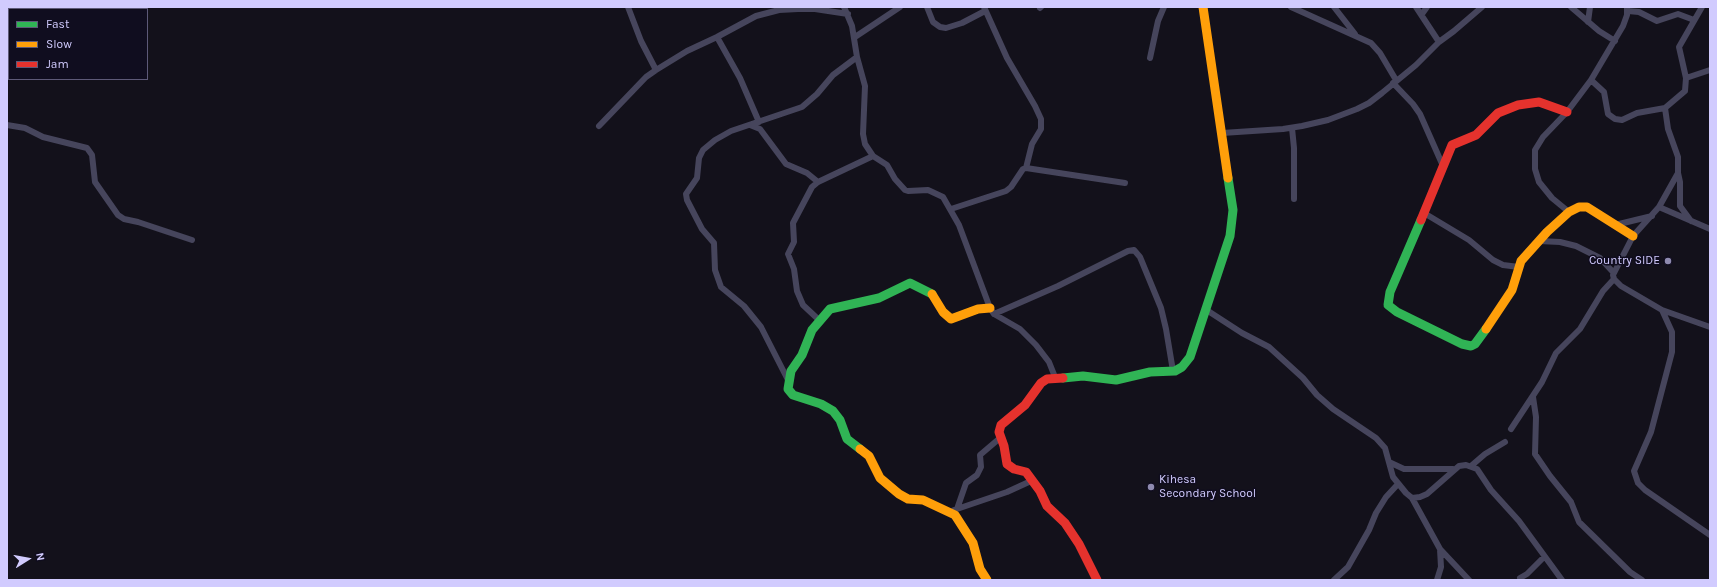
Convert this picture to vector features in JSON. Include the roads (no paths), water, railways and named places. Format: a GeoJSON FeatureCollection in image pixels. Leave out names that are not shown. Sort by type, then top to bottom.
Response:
{"type":"FeatureCollection","features":[{"type":"Feature","properties":{"kind":"street"},"geometry":{"type":"LineString","coordinates":[[628,7],[641,41],[656,70]]}},
{"type":"Feature","properties":{"kind":"street"},"geometry":{"type":"LineString","coordinates":[[844,7],[848,14],[855,37],[857,57],[865,86],[863,134],[865,144],[873,156],[887,166],[895,179],[905,190],[928,190],[943,197],[951,209],[992,311]]}},
{"type":"Feature","properties":{"kind":"street"},"geometry":{"type":"LineString","coordinates":[[855,37],[900,7]]}},
{"type":"Feature","properties":{"kind":"street"},"geometry":{"type":"LineString","coordinates":[[927,7],[933,22],[940,27],[946,28],[962,23],[985,9],[1007,58],[1041,119],[1041,129],[1030,150],[1026,168],[1006,191],[951,209]]}},
{"type":"Feature","properties":{"kind":"street"},"geometry":{"type":"LineString","coordinates":[[1150,58],[1158,21],[1164,7]]}},
{"type":"Feature","properties":{"kind":"street"},"geometry":{"type":"LineString","coordinates":[[1097,580],[1075,538],[1065,523],[1047,506],[1040,491],[1031,481],[1026,472],[1014,470],[1007,464],[1004,446],[999,432],[1001,425],[1025,405],[1043,381],[1056,377],[1083,376],[1116,380],[1150,372],[1173,371],[1182,367],[1190,357],[1230,236],[1233,221],[1233,210],[1203,7]]}},
{"type":"Feature","properties":{"kind":"street"},"geometry":{"type":"LineString","coordinates":[[1291,7],[1356,35],[1375,46],[1395,82],[1420,114],[1443,166]]}},
{"type":"Feature","properties":{"kind":"street"},"geometry":{"type":"LineString","coordinates":[[1334,7],[1356,35]]}},
{"type":"Feature","properties":{"kind":"street"},"geometry":{"type":"LineString","coordinates":[[1416,7],[1439,42]]}},
{"type":"Feature","properties":{"kind":"street"},"geometry":{"type":"LineString","coordinates":[[1422,14],[1427,7]]}},
{"type":"Feature","properties":{"kind":"street"},"geometry":{"type":"LineString","coordinates":[[1222,133],[1292,128],[1328,120],[1357,110],[1370,103],[1416,65],[1439,42],[1482,7]]}},
{"type":"Feature","properties":{"kind":"street"},"geometry":{"type":"LineString","coordinates":[[1571,7],[1588,22],[1615,41]]}},
{"type":"Feature","properties":{"kind":"street"},"geometry":{"type":"LineString","coordinates":[[1580,15],[1587,7]]}},
{"type":"Feature","properties":{"kind":"street"},"geometry":{"type":"LineString","coordinates":[[1588,22],[1590,7]]}},
{"type":"Feature","properties":{"kind":"street"},"geometry":{"type":"LineString","coordinates":[[1591,80],[1604,92],[1608,114],[1615,119],[1622,120],[1637,113],[1665,108],[1671,101],[1683,94],[1686,78],[1679,47],[1702,7]]}},
{"type":"Feature","properties":{"kind":"street"},"geometry":{"type":"LineString","coordinates":[[599,126],[646,77],[687,51],[756,16],[779,10],[815,9],[848,14]]}},
{"type":"Feature","properties":{"kind":"street"},"geometry":{"type":"LineString","coordinates":[[1569,212],[1552,198],[1539,182],[1534,158],[1538,144],[1567,112],[1591,80],[1623,26],[1628,9],[1657,20],[1678,14],[1694,20]]}},
{"type":"Feature","properties":{"kind":"street"},"geometry":{"type":"LineString","coordinates":[[717,37],[737,70],[759,122]]}},
{"type":"Feature","properties":{"kind":"street"},"geometry":{"type":"LineString","coordinates":[[789,382],[761,327],[744,306],[721,287],[715,270],[714,243],[702,229],[686,197],[686,194],[697,178],[699,158],[703,150],[715,140],[750,125],[802,107],[817,94],[833,75],[857,57]]}},
{"type":"Feature","properties":{"kind":"street"},"geometry":{"type":"LineString","coordinates":[[1686,78],[1710,70]]}},
{"type":"Feature","properties":{"kind":"street"},"geometry":{"type":"LineString","coordinates":[[1567,112],[1539,102],[1530,102],[1498,113],[1476,135],[1452,145],[1388,300],[1388,305],[1397,312],[1462,344],[1471,346],[1474,344],[1512,290],[1521,261],[1569,212],[1579,207],[1587,208],[1633,236]]}},
{"type":"Feature","properties":{"kind":"street"},"geometry":{"type":"LineString","coordinates":[[1665,108],[1668,129],[1678,157],[1680,206],[1692,223]]}},
{"type":"Feature","properties":{"kind":"street"},"geometry":{"type":"LineString","coordinates":[[7,125],[25,128],[43,137],[87,148],[91,151],[95,182],[118,215],[124,219],[138,222],[192,240]]}},
{"type":"Feature","properties":{"kind":"street"},"geometry":{"type":"LineString","coordinates":[[750,125],[760,130],[786,164],[807,173],[818,182]]}},
{"type":"Feature","properties":{"kind":"street"},"geometry":{"type":"LineString","coordinates":[[1292,128],[1294,148],[1294,199]]}},
{"type":"Feature","properties":{"kind":"street"},"geometry":{"type":"LineString","coordinates":[[819,320],[803,305],[799,298],[794,269],[788,254],[794,242],[792,229],[795,218],[812,187],[818,182],[873,156]]}},
{"type":"Feature","properties":{"kind":"street"},"geometry":{"type":"LineString","coordinates":[[1026,168],[1125,183]]}},
{"type":"Feature","properties":{"kind":"street"},"geometry":{"type":"LineString","coordinates":[[1511,429],[1547,374],[1556,353],[1580,329],[1613,275],[1633,236],[1659,207],[1678,173]]}},
{"type":"Feature","properties":{"kind":"street"},"geometry":{"type":"LineString","coordinates":[[1659,207],[1692,223],[1710,229]]}},
{"type":"Feature","properties":{"kind":"street"},"geometry":{"type":"LineString","coordinates":[[1424,213],[1469,240],[1493,260],[1503,265],[1519,267]]}},
{"type":"Feature","properties":{"kind":"street"},"geometry":{"type":"LineString","coordinates":[[1615,225],[1652,216]]}},
{"type":"Feature","properties":{"kind":"street"},"geometry":{"type":"LineString","coordinates":[[1539,241],[1560,242],[1586,250],[1600,258],[1621,286],[1662,310],[1710,327]]}},
{"type":"Feature","properties":{"kind":"street"},"geometry":{"type":"LineString","coordinates":[[992,311],[1058,286],[1128,251],[1134,250],[1140,257],[1161,308],[1173,371]]}},
{"type":"Feature","properties":{"kind":"street"},"geometry":{"type":"LineString","coordinates":[[1031,481],[1007,492],[954,510],[923,500],[908,499],[899,494],[880,478],[869,456],[847,439],[840,420],[833,411],[821,404],[793,395],[788,389],[791,371],[802,355],[808,338],[819,320],[830,309],[879,298],[910,283],[931,293],[943,312],[951,319],[978,309],[992,311],[1014,324],[1036,345],[1049,362],[1056,377]]}},
{"type":"Feature","properties":{"kind":"street"},"geometry":{"type":"LineString","coordinates":[[1205,309],[1242,333],[1269,347],[1303,378],[1317,395],[1333,409],[1381,443],[1385,448],[1393,477],[1412,498],[1440,549],[1469,580]]}},
{"type":"Feature","properties":{"kind":"street"},"geometry":{"type":"LineString","coordinates":[[1662,310],[1672,332],[1672,352],[1651,432],[1634,472],[1638,483],[1646,490],[1710,535]]}},
{"type":"Feature","properties":{"kind":"street"},"geometry":{"type":"LineString","coordinates":[[1533,397],[1536,417],[1535,454],[1571,502],[1579,522],[1630,572],[1642,580]]}},
{"type":"Feature","properties":{"kind":"street"},"geometry":{"type":"LineString","coordinates":[[954,510],[966,483],[977,475],[981,467],[980,455],[1000,438]]}},
{"type":"Feature","properties":{"kind":"street"},"geometry":{"type":"LineString","coordinates":[[1471,466],[1485,454],[1505,442]]}},
{"type":"Feature","properties":{"kind":"street"},"geometry":{"type":"LineString","coordinates":[[1389,462],[1404,469],[1453,470]]}},
{"type":"Feature","properties":{"kind":"street"},"geometry":{"type":"LineString","coordinates":[[1412,498],[1427,494],[1459,466],[1471,466],[1477,469],[1492,490],[1512,512],[1562,580]]}},
{"type":"Feature","properties":{"kind":"street"},"geometry":{"type":"LineString","coordinates":[[1334,580],[1348,566],[1369,530],[1376,513],[1386,496],[1398,484]]}},
{"type":"Feature","properties":{"kind":"street"},"geometry":{"type":"LineString","coordinates":[[954,510],[967,536],[973,543],[980,569],[987,580]]}},
{"type":"Feature","properties":{"kind":"street"},"geometry":{"type":"LineString","coordinates":[[1437,580],[1441,567],[1440,549]]}},
{"type":"Feature","properties":{"kind":"street"},"geometry":{"type":"LineString","coordinates":[[1520,578],[1527,574],[1544,557]]}},
{"type":"Feature","properties":{"kind":"place","name":"Country SIDE"},"geometry":{"type":"Point","coordinates":[1668,261]}},
{"type":"Feature","properties":{"kind":"place","name":"Kihesa Secondary School"},"geometry":{"type":"Point","coordinates":[1151,487]}}]}
